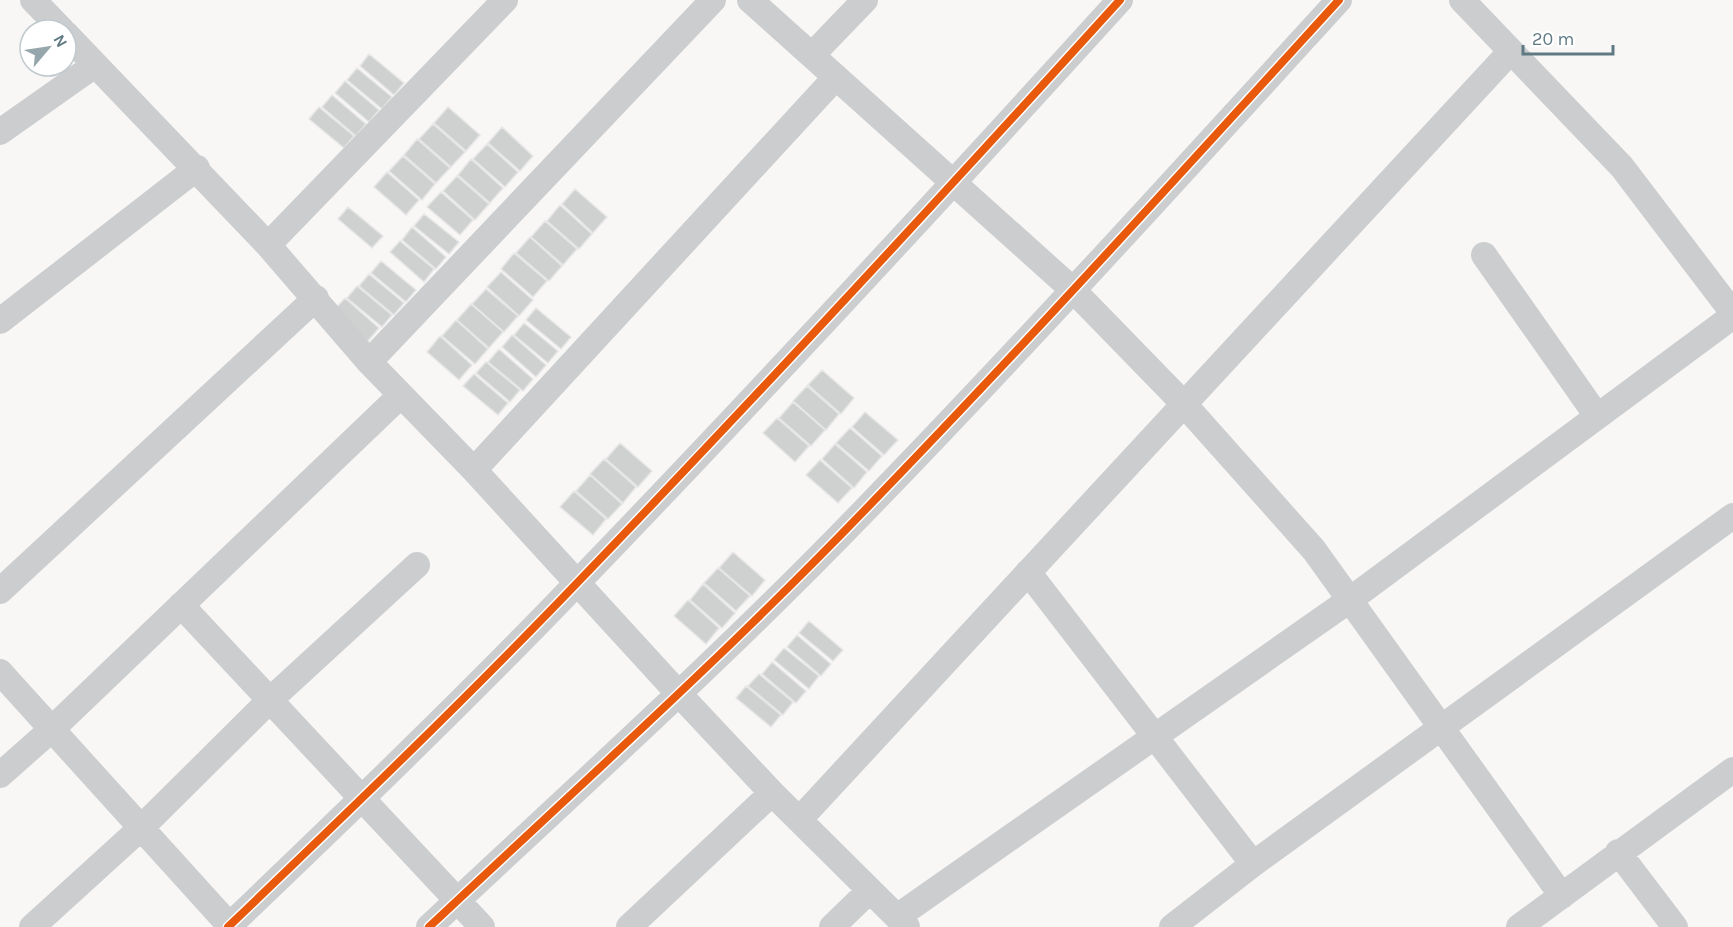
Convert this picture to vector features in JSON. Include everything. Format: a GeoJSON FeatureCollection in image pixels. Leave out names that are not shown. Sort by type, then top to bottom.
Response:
{"type":"FeatureCollection","features":[{"type":"Feature","properties":{"kind":"street"},"geometry":{"type":"LineString","coordinates":[[33,0],[50,18]]}},
{"type":"Feature","properties":{"kind":"street"},"geometry":{"type":"LineString","coordinates":[[268,245],[505,0]]}},
{"type":"Feature","properties":{"kind":"street"},"geometry":{"type":"LineString","coordinates":[[369,362],[713,0]]}},
{"type":"Feature","properties":{"kind":"street"},"geometry":{"type":"LineString","coordinates":[[750,0],[1073,290],[1183,403],[1299,533],[1351,599],[1562,896]]}},
{"type":"Feature","properties":{"kind":"street"},"geometry":{"type":"LineString","coordinates":[[812,56],[865,0]]}},
{"type":"Feature","properties":{"kind":"street"},"geometry":{"type":"LineString","coordinates":[[0,672],[230,926],[578,583],[954,182],[1120,0]]}},
{"type":"Feature","properties":{"kind":"street"},"geometry":{"type":"LineString","coordinates":[[429,927],[679,694],[862,513],[1073,290],[1339,0]]}},
{"type":"Feature","properties":{"kind":"street"},"geometry":{"type":"LineString","coordinates":[[78,47],[197,168],[316,298],[369,362],[474,470],[772,793],[902,922],[1351,599],[1733,315],[1622,167],[1511,51],[1471,3]]}},
{"type":"Feature","properties":{"kind":"street"},"geometry":{"type":"LineString","coordinates":[[799,820],[1511,51]]}},
{"type":"Feature","properties":{"kind":"street"},"geometry":{"type":"LineString","coordinates":[[0,132],[95,65]]}},
{"type":"Feature","properties":{"kind":"street"},"geometry":{"type":"LineString","coordinates":[[474,470],[836,77]]}},
{"type":"Feature","properties":{"kind":"street"},"geometry":{"type":"LineString","coordinates":[[0,321],[197,168]]}},
{"type":"Feature","properties":{"kind":"street"},"geometry":{"type":"LineString","coordinates":[[1484,255],[1597,416]]}},
{"type":"Feature","properties":{"kind":"street"},"geometry":{"type":"LineString","coordinates":[[0,591],[316,298]]}},
{"type":"Feature","properties":{"kind":"street"},"geometry":{"type":"LineString","coordinates":[[0,775],[52,729],[400,395]]}},
{"type":"Feature","properties":{"kind":"street"},"geometry":{"type":"LineString","coordinates":[[1172,927],[1253,864],[1733,516]]}},
{"type":"Feature","properties":{"kind":"street"},"geometry":{"type":"LineString","coordinates":[[32,927],[142,827],[270,700],[417,565]]}},
{"type":"Feature","properties":{"kind":"street"},"geometry":{"type":"LineString","coordinates":[[1028,572],[1253,864]]}},
{"type":"Feature","properties":{"kind":"street"},"geometry":{"type":"LineString","coordinates":[[181,605],[482,927]]}},
{"type":"Feature","properties":{"kind":"street"},"geometry":{"type":"LineString","coordinates":[[1519,927],[1618,852],[1733,770]]}},
{"type":"Feature","properties":{"kind":"street"},"geometry":{"type":"LineString","coordinates":[[629,927],[772,793]]}},
{"type":"Feature","properties":{"kind":"street"},"geometry":{"type":"LineString","coordinates":[[1618,852],[1671,926]]}},
{"type":"Feature","properties":{"kind":"street"},"geometry":{"type":"LineString","coordinates":[[832,927],[870,891]]}},
{"type":"Feature","properties":{"kind":"building"},"geometry":{"type":"Polygon","coordinates":[[[369,54],[404,83],[394,95],[360,66],[369,54]]]}},
{"type":"Feature","properties":{"kind":"building"},"geometry":{"type":"Polygon","coordinates":[[[357,68],[392,97],[382,109],[347,80],[357,68]]]}},
{"type":"Feature","properties":{"kind":"building"},"geometry":{"type":"Polygon","coordinates":[[[345,81],[379,110],[369,122],[335,93],[345,81]]]}},
{"type":"Feature","properties":{"kind":"building"},"geometry":{"type":"Polygon","coordinates":[[[332,95],[366,124],[356,136],[322,107],[332,95]]]}},
{"type":"Feature","properties":{"kind":"building"},"geometry":{"type":"Polygon","coordinates":[[[319,107],[354,136],[344,148],[309,119],[319,107]]]}},
{"type":"Feature","properties":{"kind":"building"},"geometry":{"type":"Polygon","coordinates":[[[448,107],[480,135],[466,151],[434,123],[448,107]]]}},
{"type":"Feature","properties":{"kind":"building"},"geometry":{"type":"Polygon","coordinates":[[[433,124],[465,152],[451,167],[419,139],[433,124]]]}},
{"type":"Feature","properties":{"kind":"building"},"geometry":{"type":"Polygon","coordinates":[[[502,127],[533,156],[520,171],[488,143],[502,127]]]}},
{"type":"Feature","properties":{"kind":"building"},"geometry":{"type":"Polygon","coordinates":[[[417,139],[450,168],[436,183],[404,155],[417,139]]]}},
{"type":"Feature","properties":{"kind":"building"},"geometry":{"type":"Polygon","coordinates":[[[487,144],[518,172],[505,187],[473,159],[487,144]]]}},
{"type":"Feature","properties":{"kind":"building"},"geometry":{"type":"Polygon","coordinates":[[[403,156],[435,184],[422,200],[389,171],[403,156]]]}},
{"type":"Feature","properties":{"kind":"building"},"geometry":{"type":"Polygon","coordinates":[[[471,159],[503,188],[490,203],[458,175],[471,159]]]}},
{"type":"Feature","properties":{"kind":"building"},"geometry":{"type":"Polygon","coordinates":[[[387,172],[419,200],[406,215],[374,187],[387,172]]]}},
{"type":"Feature","properties":{"kind":"building"},"geometry":{"type":"Polygon","coordinates":[[[457,176],[489,204],[475,220],[443,191],[457,176]]]}},
{"type":"Feature","properties":{"kind":"building"},"geometry":{"type":"Polygon","coordinates":[[[575,189],[607,217],[593,233],[562,204],[575,189]]]}},
{"type":"Feature","properties":{"kind":"building"},"geometry":{"type":"Polygon","coordinates":[[[441,192],[473,220],[460,235],[427,207],[441,192]]]}},
{"type":"Feature","properties":{"kind":"building"},"geometry":{"type":"Polygon","coordinates":[[[560,205],[592,234],[579,249],[547,221],[560,205]]]}},
{"type":"Feature","properties":{"kind":"building"},"geometry":{"type":"Polygon","coordinates":[[[348,207],[383,236],[372,248],[338,219],[348,207]]]}},
{"type":"Feature","properties":{"kind":"building"},"geometry":{"type":"Polygon","coordinates":[[[424,214],[459,242],[449,254],[414,226],[424,214]]]}},
{"type":"Feature","properties":{"kind":"building"},"geometry":{"type":"Polygon","coordinates":[[[545,221],[577,249],[563,265],[531,237],[545,221]]]}},
{"type":"Feature","properties":{"kind":"building"},"geometry":{"type":"Polygon","coordinates":[[[412,227],[446,257],[436,269],[402,240],[412,227]]]}},
{"type":"Feature","properties":{"kind":"building"},"geometry":{"type":"Polygon","coordinates":[[[530,237],[562,266],[549,281],[516,253],[530,237]]]}},
{"type":"Feature","properties":{"kind":"building"},"geometry":{"type":"Polygon","coordinates":[[[400,241],[434,269],[424,282],[390,252],[400,241]]]}},
{"type":"Feature","properties":{"kind":"building"},"geometry":{"type":"Polygon","coordinates":[[[514,253],[547,281],[533,297],[501,269],[514,253]]]}},
{"type":"Feature","properties":{"kind":"building"},"geometry":{"type":"Polygon","coordinates":[[[381,261],[416,290],[406,302],[371,273],[381,261]]]}},
{"type":"Feature","properties":{"kind":"building"},"geometry":{"type":"Polygon","coordinates":[[[501,272],[533,300],[519,316],[487,287],[501,272]]]}},
{"type":"Feature","properties":{"kind":"building"},"geometry":{"type":"Polygon","coordinates":[[[369,274],[404,303],[394,315],[359,286],[369,274]]]}},
{"type":"Feature","properties":{"kind":"building"},"geometry":{"type":"Polygon","coordinates":[[[357,286],[392,315],[382,327],[347,298],[357,286]]]}},
{"type":"Feature","properties":{"kind":"building"},"geometry":{"type":"Polygon","coordinates":[[[486,289],[518,316],[504,332],[472,304],[486,289]]]}},
{"type":"Feature","properties":{"kind":"building"},"geometry":{"type":"Polygon","coordinates":[[[345,298],[379,328],[368,341],[333,311],[345,298]]]}},
{"type":"Feature","properties":{"kind":"building"},"geometry":{"type":"Polygon","coordinates":[[[471,304],[503,332],[489,348],[457,320],[471,304]]]}},
{"type":"Feature","properties":{"kind":"building"},"geometry":{"type":"Polygon","coordinates":[[[536,308],[571,337],[561,349],[526,320],[536,308]]]}},
{"type":"Feature","properties":{"kind":"building"},"geometry":{"type":"Polygon","coordinates":[[[456,320],[488,349],[475,364],[442,336],[456,320]]]}},
{"type":"Feature","properties":{"kind":"building"},"geometry":{"type":"Polygon","coordinates":[[[524,323],[558,351],[548,363],[514,335],[524,323]]]}},
{"type":"Feature","properties":{"kind":"building"},"geometry":{"type":"Polygon","coordinates":[[[512,335],[546,365],[536,377],[502,347],[512,335]]]}},
{"type":"Feature","properties":{"kind":"building"},"geometry":{"type":"Polygon","coordinates":[[[440,336],[472,365],[459,380],[427,352],[440,336]]]}},
{"type":"Feature","properties":{"kind":"building"},"geometry":{"type":"Polygon","coordinates":[[[499,349],[533,379],[523,391],[488,362],[499,349]]]}},
{"type":"Feature","properties":{"kind":"building"},"geometry":{"type":"Polygon","coordinates":[[[486,362],[520,390],[510,402],[476,373],[486,362]]]}},
{"type":"Feature","properties":{"kind":"building"},"geometry":{"type":"Polygon","coordinates":[[[822,370],[854,398],[841,414],[808,385],[822,370]]]}},
{"type":"Feature","properties":{"kind":"building"},"geometry":{"type":"Polygon","coordinates":[[[474,374],[508,403],[498,415],[463,386],[474,374]]]}},
{"type":"Feature","properties":{"kind":"building"},"geometry":{"type":"Polygon","coordinates":[[[807,386],[839,414],[826,430],[793,401],[807,386]]]}},
{"type":"Feature","properties":{"kind":"building"},"geometry":{"type":"Polygon","coordinates":[[[793,402],[825,430],[811,446],[779,418],[793,402]]]}},
{"type":"Feature","properties":{"kind":"building"},"geometry":{"type":"Polygon","coordinates":[[[865,412],[898,440],[884,455],[852,427],[865,412]]]}},
{"type":"Feature","properties":{"kind":"building"},"geometry":{"type":"Polygon","coordinates":[[[777,418],[809,446],[795,462],[763,433],[777,418]]]}},
{"type":"Feature","properties":{"kind":"building"},"geometry":{"type":"Polygon","coordinates":[[[850,428],[882,456],[869,471],[836,443],[850,428]]]}},
{"type":"Feature","properties":{"kind":"building"},"geometry":{"type":"Polygon","coordinates":[[[620,443],[652,471],[638,487],[606,459],[620,443]]]}},
{"type":"Feature","properties":{"kind":"building"},"geometry":{"type":"Polygon","coordinates":[[[835,444],[867,472],[854,488],[822,459],[835,444]]]}},
{"type":"Feature","properties":{"kind":"building"},"geometry":{"type":"Polygon","coordinates":[[[604,459],[636,487],[623,503],[590,474],[604,459]]]}},
{"type":"Feature","properties":{"kind":"building"},"geometry":{"type":"Polygon","coordinates":[[[820,460],[852,488],[838,503],[806,475],[820,460]]]}},
{"type":"Feature","properties":{"kind":"building"},"geometry":{"type":"Polygon","coordinates":[[[590,475],[622,504],[608,519],[576,491],[590,475]]]}},
{"type":"Feature","properties":{"kind":"building"},"geometry":{"type":"Polygon","coordinates":[[[574,491],[606,519],[593,535],[560,507],[574,491]]]}},
{"type":"Feature","properties":{"kind":"building"},"geometry":{"type":"Polygon","coordinates":[[[733,552],[765,580],[752,596],[719,568],[733,552]]]}},
{"type":"Feature","properties":{"kind":"building"},"geometry":{"type":"Polygon","coordinates":[[[718,568],[750,596],[736,611],[704,583],[718,568]]]}},
{"type":"Feature","properties":{"kind":"building"},"geometry":{"type":"Polygon","coordinates":[[[703,584],[735,613],[722,628],[690,600],[703,584]]]}},
{"type":"Feature","properties":{"kind":"building"},"geometry":{"type":"Polygon","coordinates":[[[688,600],[719,628],[706,644],[674,616],[688,600]]]}},
{"type":"Feature","properties":{"kind":"building"},"geometry":{"type":"Polygon","coordinates":[[[809,621],[843,650],[833,661],[799,633],[809,621]]]}},
{"type":"Feature","properties":{"kind":"building"},"geometry":{"type":"Polygon","coordinates":[[[797,635],[831,664],[821,676],[787,647],[797,635]]]}},
{"type":"Feature","properties":{"kind":"building"},"geometry":{"type":"Polygon","coordinates":[[[784,648],[819,676],[809,689],[774,660],[784,648]]]}},
{"type":"Feature","properties":{"kind":"building"},"geometry":{"type":"Polygon","coordinates":[[[772,662],[806,691],[796,703],[762,674],[772,662]]]}},
{"type":"Feature","properties":{"kind":"building"},"geometry":{"type":"Polygon","coordinates":[[[759,674],[793,702],[783,715],[748,686],[759,674]]]}},
{"type":"Feature","properties":{"kind":"building"},"geometry":{"type":"Polygon","coordinates":[[[746,686],[781,715],[771,727],[736,698],[746,686]]]}},
{"type":"Feature","properties":{"kind":"cycle path"},"geometry":{"type":"LineString","coordinates":[[228,927],[449,713],[578,582],[851,293],[1120,0]]}},
{"type":"Feature","properties":{"kind":"cycle path"},"geometry":{"type":"LineString","coordinates":[[429,927],[649,722],[810,566],[1043,322],[1339,0]]}}]}
